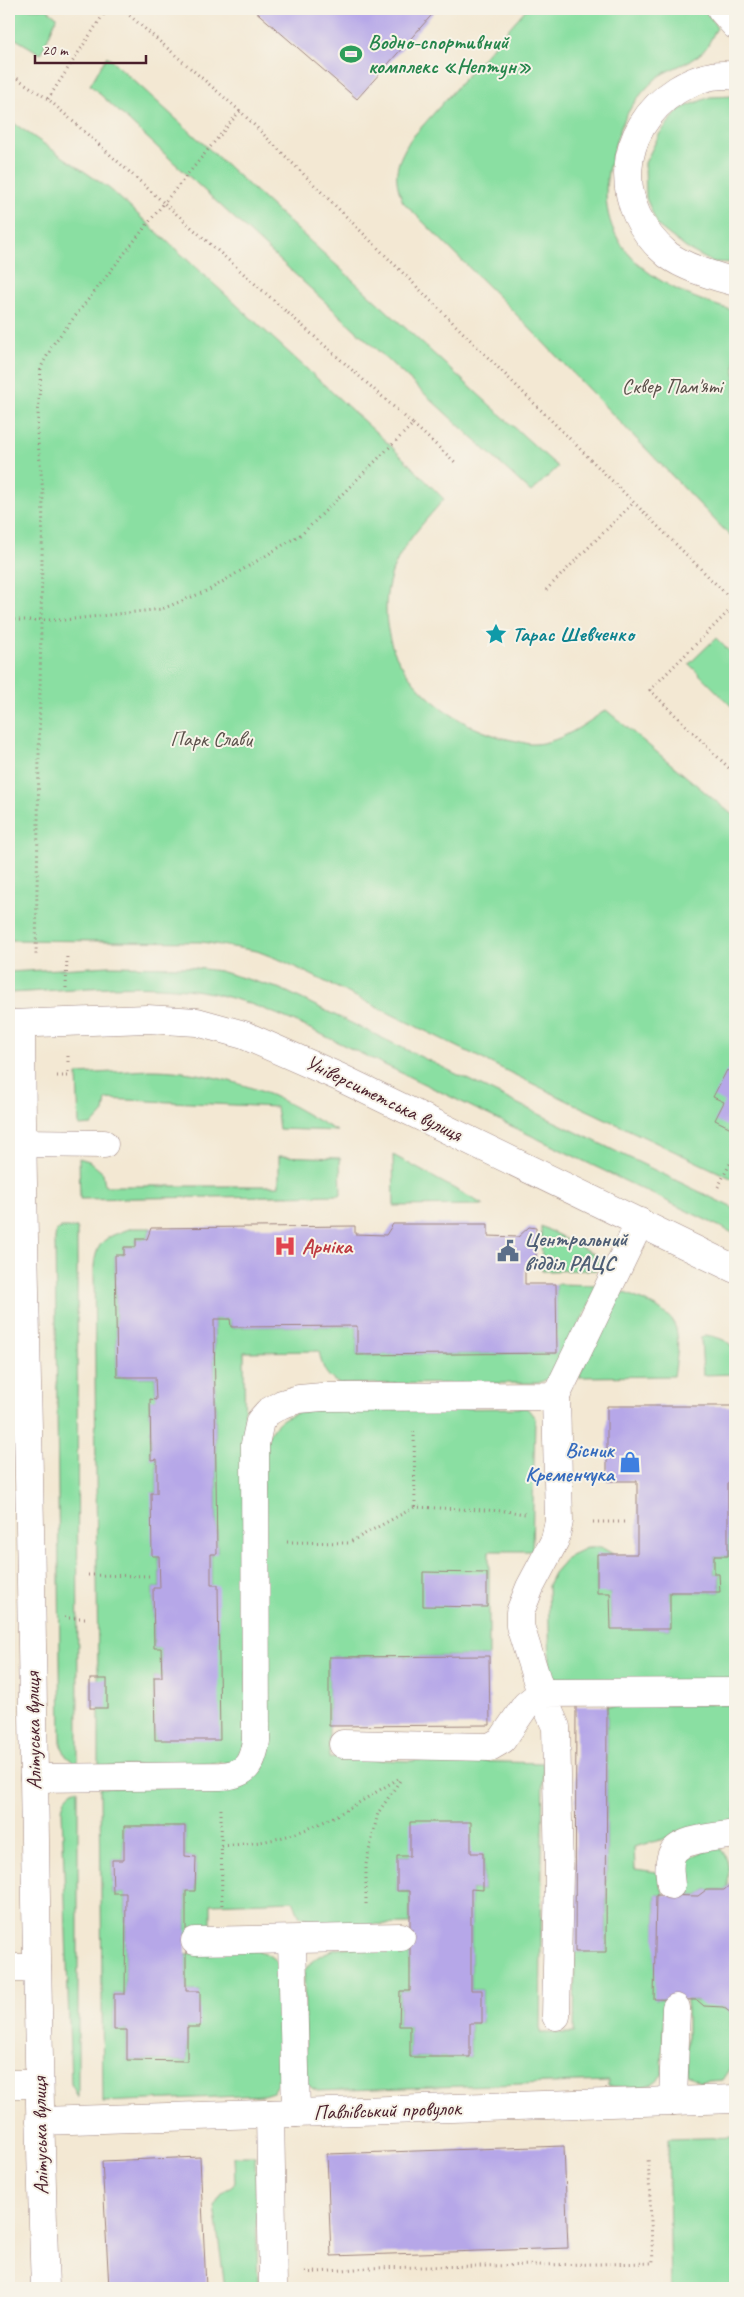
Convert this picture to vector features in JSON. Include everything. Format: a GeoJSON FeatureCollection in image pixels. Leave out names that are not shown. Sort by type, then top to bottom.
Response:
{"type":"FeatureCollection","features":[{"type":"Feature","properties":{"kind":"street"},"geometry":{"type":"LineString","coordinates":[[721,9],[735,25]]}},
{"type":"Feature","properties":{"kind":"street"},"geometry":{"type":"LineString","coordinates":[[735,76],[714,75],[696,80],[663,100],[648,115],[636,134],[628,173],[634,211],[646,231],[669,255],[708,274],[735,282]]}},
{"type":"Feature","properties":{"kind":"street","name":"Університетська вулиця"},"geometry":{"type":"LineString","coordinates":[[15,1024],[147,1019],[197,1022],[244,1035],[340,1076],[735,1270]]}},
{"type":"Feature","properties":{"kind":"street","name":"Алітуська вулиця"},"geometry":{"type":"LineString","coordinates":[[15,1024],[22,1143],[16,1260],[20,1585],[34,1778],[39,2084],[45,2288]]}},
{"type":"Feature","properties":{"kind":"street"},"geometry":{"type":"LineString","coordinates":[[22,1143],[104,1144]]}},
{"type":"Feature","properties":{"kind":"street"},"geometry":{"type":"LineString","coordinates":[[556,2016],[559,1872],[556,1727],[541,1693],[520,1626],[520,1612],[530,1587],[555,1540],[559,1521],[556,1396],[640,1222]]}},
{"type":"Feature","properties":{"kind":"street"},"geometry":{"type":"LineString","coordinates":[[34,1778],[220,1776],[235,1775],[247,1768],[254,1755],[256,1741],[256,1444],[260,1422],[268,1412],[282,1404],[299,1399],[322,1396],[556,1396]]}},
{"type":"Feature","properties":{"kind":"street"},"geometry":{"type":"LineString","coordinates":[[343,1744],[490,1747],[502,1740],[526,1705],[541,1693],[735,1692]]}},
{"type":"Feature","properties":{"kind":"street"},"geometry":{"type":"LineString","coordinates":[[671,1885],[669,1867],[671,1855],[678,1847],[690,1841],[735,1834]]}},
{"type":"Feature","properties":{"kind":"street"},"geometry":{"type":"LineString","coordinates":[[195,1942],[401,1937]]}},
{"type":"Feature","properties":{"kind":"street"},"geometry":{"type":"LineString","coordinates":[[273,2285],[292,1940]]}},
{"type":"Feature","properties":{"kind":"street"},"geometry":{"type":"LineString","coordinates":[[9,1968],[37,1968]]}},
{"type":"Feature","properties":{"kind":"street"},"geometry":{"type":"LineString","coordinates":[[673,2101],[676,2008]]}},
{"type":"Feature","properties":{"kind":"street"},"geometry":{"type":"LineString","coordinates":[[9,2084],[39,2084]]}},
{"type":"Feature","properties":{"kind":"street","name":"Павлівський провулок"},"geometry":{"type":"LineString","coordinates":[[40,2121],[735,2099]]}},
{"type":"Feature","properties":{"kind":"path"},"geometry":{"type":"LineString","coordinates":[[48,99],[107,9]]}},
{"type":"Feature","properties":{"kind":"path"},"geometry":{"type":"LineString","coordinates":[[122,9],[240,111],[735,604],[650,690],[735,774]]}},
{"type":"Feature","properties":{"kind":"path"},"geometry":{"type":"LineString","coordinates":[[9,73],[48,99],[456,463]]}},
{"type":"Feature","properties":{"kind":"path"},"geometry":{"type":"LineString","coordinates":[[36,956],[43,492],[37,432],[41,367],[54,343],[164,203],[240,111]]}},
{"type":"Feature","properties":{"kind":"path"},"geometry":{"type":"LineString","coordinates":[[9,620],[64,620],[162,609],[209,590],[303,533],[413,424]]}},
{"type":"Feature","properties":{"kind":"path"},"geometry":{"type":"LineString","coordinates":[[546,590],[634,502]]}},
{"type":"Feature","properties":{"kind":"path"},"geometry":{"type":"LineString","coordinates":[[66,994],[67,955]]}},
{"type":"Feature","properties":{"kind":"path"},"geometry":{"type":"LineString","coordinates":[[57,1076],[68,1076],[68,1055]]}},
{"type":"Feature","properties":{"kind":"path"},"geometry":{"type":"LineString","coordinates":[[718,1187],[735,1154]]}},
{"type":"Feature","properties":{"kind":"path"},"geometry":{"type":"LineString","coordinates":[[413,1397],[415,1506]]}},
{"type":"Feature","properties":{"kind":"path"},"geometry":{"type":"LineString","coordinates":[[256,1541],[348,1543],[415,1506],[506,1511],[559,1521],[625,1522]]}},
{"type":"Feature","properties":{"kind":"path"},"geometry":{"type":"LineString","coordinates":[[88,1575],[151,1576]]}},
{"type":"Feature","properties":{"kind":"path"},"geometry":{"type":"LineString","coordinates":[[59,1618],[88,1618]]}},
{"type":"Feature","properties":{"kind":"path"},"geometry":{"type":"LineString","coordinates":[[220,1776],[223,1941]]}},
{"type":"Feature","properties":{"kind":"path"},"geometry":{"type":"LineString","coordinates":[[222,1846],[262,1842],[293,1834],[338,1815],[403,1776],[378,1813],[366,1864],[367,1938]]}},
{"type":"Feature","properties":{"kind":"path"},"geometry":{"type":"LineString","coordinates":[[273,2285],[281,2278],[296,2274],[367,2268],[653,2264],[648,2157]]}},
{"type":"Feature","properties":{"kind":"green space"},"geometry":{"type":"Polygon","coordinates":[[[9,9],[47,9],[57,17],[41,54],[9,35],[9,9]]]}},
{"type":"Feature","properties":{"kind":"green space","name":"Сквер Пам'яті"},"geometry":{"type":"Polygon","coordinates":[[[526,9],[705,9],[717,28],[702,52],[655,79],[632,106],[614,148],[606,194],[610,220],[621,243],[637,263],[658,279],[682,292],[708,303],[735,311],[735,541],[510,308],[403,202],[397,184],[397,170],[401,156],[410,140],[526,9]]]}},
{"type":"Feature","properties":{"kind":"green space"},"geometry":{"type":"Polygon","coordinates":[[[107,56],[558,467],[531,492],[90,85],[107,56]]]}},
{"type":"Feature","properties":{"kind":"green space"},"geometry":{"type":"Polygon","coordinates":[[[735,96],[735,263],[712,262],[686,248],[658,226],[646,198],[645,163],[660,133],[680,109],[710,97],[735,96]]]}},
{"type":"Feature","properties":{"kind":"green space","name":"Парк Слави"},"geometry":{"type":"Polygon","coordinates":[[[9,120],[110,189],[391,446],[444,499],[404,549],[393,571],[387,593],[386,613],[391,643],[399,661],[421,690],[434,702],[465,723],[499,737],[531,744],[545,743],[564,736],[606,710],[735,817],[735,1180],[568,1101],[283,961],[257,951],[202,942],[9,940],[9,120]]]}},
{"type":"Feature","properties":{"kind":"green space"},"geometry":{"type":"Polygon","coordinates":[[[716,638],[735,657],[735,710],[689,664],[716,638]]]}},
{"type":"Feature","properties":{"kind":"green space"},"geometry":{"type":"Polygon","coordinates":[[[109,966],[189,967],[219,971],[281,989],[735,1209],[735,1234],[302,1025],[246,1003],[212,993],[162,987],[110,987],[9,993],[9,972],[109,966]]]}},
{"type":"Feature","properties":{"kind":"green space"},"geometry":{"type":"Polygon","coordinates":[[[150,1070],[197,1074],[244,1085],[273,1096],[337,1131],[279,1129],[276,1107],[106,1099],[104,1112],[92,1125],[79,1126],[77,1074],[150,1070]]]}},
{"type":"Feature","properties":{"kind":"green space"},"geometry":{"type":"Polygon","coordinates":[[[393,1155],[484,1205],[394,1206],[393,1155]]]}},
{"type":"Feature","properties":{"kind":"green space"},"geometry":{"type":"Polygon","coordinates":[[[279,1156],[340,1158],[341,1195],[80,1199],[79,1158],[89,1161],[103,1173],[105,1186],[279,1186],[279,1156]]]}},
{"type":"Feature","properties":{"kind":"green space"},"geometry":{"type":"Polygon","coordinates":[[[541,1226],[600,1257],[597,1270],[542,1271],[541,1226]]]}},
{"type":"Feature","properties":{"kind":"green space"},"geometry":{"type":"Polygon","coordinates":[[[61,1228],[77,1228],[78,1766],[66,1756],[61,1744],[55,1238],[56,1231],[61,1228]]]}},
{"type":"Feature","properties":{"kind":"green space"},"geometry":{"type":"Polygon","coordinates":[[[132,1228],[151,1228],[147,1239],[136,1239],[136,1247],[124,1247],[124,1255],[115,1256],[117,1377],[155,1377],[156,1400],[150,1400],[151,1459],[157,1459],[157,1493],[152,1493],[159,1556],[160,1588],[153,1588],[154,1648],[161,1648],[162,1677],[154,1677],[155,1740],[211,1585],[211,1554],[217,1553],[214,1319],[230,1319],[231,1327],[357,1326],[357,1355],[556,1353],[556,1284],[599,1285],[553,1376],[539,1383],[340,1384],[331,1378],[325,1370],[319,1351],[244,1352],[247,1735],[239,1762],[99,1767],[99,1708],[107,1708],[98,1679],[94,1266],[98,1250],[105,1240],[132,1228]]]}},
{"type":"Feature","properties":{"kind":"green space"},"geometry":{"type":"Polygon","coordinates":[[[616,1289],[660,1309],[673,1322],[678,1341],[674,1376],[579,1377],[616,1289]]]}},
{"type":"Feature","properties":{"kind":"green space"},"geometry":{"type":"Polygon","coordinates":[[[706,1335],[723,1340],[732,1347],[735,1357],[735,1374],[703,1375],[701,1337],[706,1335]]]}},
{"type":"Feature","properties":{"kind":"green space"},"geometry":{"type":"Polygon","coordinates":[[[527,1408],[535,1418],[532,1551],[489,1551],[489,1656],[329,1657],[329,1758],[410,1761],[442,1758],[467,1761],[543,1763],[540,2033],[574,2033],[575,1952],[606,1951],[607,1706],[735,1704],[735,1820],[634,1847],[635,1869],[657,1872],[664,1895],[656,1895],[655,1999],[664,1999],[662,2074],[658,2080],[646,2086],[638,2087],[608,2086],[608,2081],[318,2091],[306,2083],[304,1972],[313,1961],[324,1953],[337,1949],[367,1946],[410,1948],[410,1991],[400,1991],[399,2025],[410,2026],[410,2057],[470,2057],[470,2023],[482,2023],[482,1990],[471,1990],[471,1889],[483,1890],[483,1854],[398,1856],[397,1891],[410,1891],[410,1924],[323,1925],[300,1916],[293,1901],[211,1904],[211,1928],[186,1934],[186,1891],[195,1890],[196,1857],[185,1856],[185,1826],[124,1826],[124,1860],[112,1860],[113,1893],[126,1893],[125,1994],[114,1994],[114,2029],[127,2030],[127,2060],[187,2061],[187,2027],[200,1991],[186,1991],[186,1954],[224,1949],[252,1950],[264,1953],[273,1959],[280,1968],[281,2079],[273,2092],[263,2095],[103,2102],[100,1788],[242,1786],[265,1444],[273,1429],[288,1416],[311,1410],[527,1408]]]}},
{"type":"Feature","properties":{"kind":"green space"},"geometry":{"type":"Polygon","coordinates":[[[728,1482],[735,1482],[735,1682],[560,1681],[552,1675],[550,1669],[548,1585],[554,1573],[569,1556],[588,1547],[601,1547],[613,1554],[597,1555],[597,1592],[610,1593],[611,1628],[670,1629],[670,1592],[720,1592],[719,1574],[714,1574],[714,1556],[728,1556],[728,1482]]]}},
{"type":"Feature","properties":{"kind":"green space"},"geometry":{"type":"Polygon","coordinates":[[[78,1789],[78,2097],[71,2084],[62,1810],[67,1796],[78,1789]]]}},
{"type":"Feature","properties":{"kind":"green space"},"geometry":{"type":"Polygon","coordinates":[[[719,1847],[727,1861],[728,1887],[724,1890],[706,1890],[698,1896],[681,1895],[682,1874],[687,1861],[698,1854],[719,1847]]]}},
{"type":"Feature","properties":{"kind":"green space"},"geometry":{"type":"Polygon","coordinates":[[[687,2000],[715,2004],[731,2013],[730,2068],[722,2080],[699,2082],[687,2074],[687,2000]]]}},
{"type":"Feature","properties":{"kind":"green space"},"geometry":{"type":"Polygon","coordinates":[[[735,2137],[735,2288],[671,2288],[668,2139],[735,2137]]]}},
{"type":"Feature","properties":{"kind":"green space"},"geometry":{"type":"Polygon","coordinates":[[[234,2156],[255,2156],[258,2288],[225,2288],[214,2206],[222,2193],[235,2183],[234,2156]]]}},
{"type":"Feature","properties":{"kind":"building","name":"Водно-спортивний комплекс «Нептун»"},"geometry":{"type":"Polygon","coordinates":[[[253,9],[437,9],[357,99],[253,9]]]}},
{"type":"Feature","properties":{"kind":"building"},"geometry":{"type":"Polygon","coordinates":[[[727,1070],[735,1074],[735,1130],[715,1120],[724,1102],[713,1097],[727,1070]]]}},
{"type":"Feature","properties":{"kind":"building"},"geometry":{"type":"Polygon","coordinates":[[[393,1224],[488,1224],[488,1236],[518,1237],[529,1227],[536,1228],[536,1264],[525,1264],[525,1284],[556,1284],[557,1353],[357,1355],[357,1326],[231,1327],[230,1319],[214,1319],[217,1554],[211,1554],[211,1585],[218,1585],[220,1740],[155,1740],[154,1677],[162,1677],[161,1648],[154,1648],[153,1588],[160,1588],[159,1556],[152,1556],[151,1493],[157,1493],[157,1459],[151,1460],[150,1399],[156,1400],[155,1377],[117,1377],[115,1255],[124,1255],[124,1247],[136,1247],[136,1239],[147,1239],[151,1228],[355,1226],[355,1234],[386,1235],[393,1224]]]}},
{"type":"Feature","properties":{"kind":"building"},"geometry":{"type":"Polygon","coordinates":[[[607,1406],[735,1406],[735,1482],[728,1482],[728,1556],[714,1556],[714,1574],[719,1574],[720,1592],[670,1592],[670,1629],[611,1629],[610,1593],[597,1593],[597,1554],[637,1554],[637,1481],[607,1481],[607,1406]]]}},
{"type":"Feature","properties":{"kind":"building"},"geometry":{"type":"Polygon","coordinates":[[[423,1572],[487,1573],[487,1607],[423,1606],[423,1572]]]}},
{"type":"Feature","properties":{"kind":"building"},"geometry":{"type":"Polygon","coordinates":[[[489,1656],[490,1725],[329,1726],[329,1657],[489,1656]]]}},
{"type":"Feature","properties":{"kind":"building"},"geometry":{"type":"Polygon","coordinates":[[[90,1679],[107,1679],[107,1708],[90,1708],[90,1679]]]}},
{"type":"Feature","properties":{"kind":"building"},"geometry":{"type":"Polygon","coordinates":[[[576,1706],[607,1706],[606,1952],[575,1952],[576,1706]]]}},
{"type":"Feature","properties":{"kind":"building"},"geometry":{"type":"Polygon","coordinates":[[[410,1822],[471,1822],[471,1853],[483,1853],[483,1890],[471,1889],[471,1990],[482,1990],[482,2023],[470,2023],[470,2057],[410,2057],[410,2026],[399,2026],[400,1991],[410,1991],[410,1891],[397,1891],[397,1856],[410,1856],[410,1822]]]}},
{"type":"Feature","properties":{"kind":"building"},"geometry":{"type":"Polygon","coordinates":[[[124,1826],[185,1826],[185,1856],[196,1857],[195,1891],[186,1891],[186,1991],[200,1991],[200,2027],[187,2027],[187,2061],[127,2060],[127,2030],[114,2030],[114,1994],[125,1994],[126,1893],[113,1893],[112,1860],[124,1860],[124,1826]]]}},
{"type":"Feature","properties":{"kind":"building"},"geometry":{"type":"Polygon","coordinates":[[[732,1883],[735,1883],[735,2013],[731,2013],[723,2007],[704,2006],[697,2000],[654,1999],[656,1895],[698,1896],[706,1890],[724,1890],[732,1883]]]}},
{"type":"Feature","properties":{"kind":"building"},"geometry":{"type":"Polygon","coordinates":[[[564,2146],[568,2248],[331,2256],[327,2154],[564,2146]]]}},
{"type":"Feature","properties":{"kind":"building"},"geometry":{"type":"Polygon","coordinates":[[[200,2157],[206,2288],[109,2288],[102,2161],[200,2157]]]}},
{"type":"Feature","properties":{"kind":"place","name":"Водно-спортивний комплекс «Нептун»"},"geometry":{"type":"Point","coordinates":[351,54]}},
{"type":"Feature","properties":{"kind":"place","name":"Тарас Шевченко"},"geometry":{"type":"Point","coordinates":[496,634]}},
{"type":"Feature","properties":{"kind":"place","name":"Арніка"},"geometry":{"type":"Point","coordinates":[285,1246]}},
{"type":"Feature","properties":{"kind":"place","name":"Центральний відділ РАЦС"},"geometry":{"type":"Point","coordinates":[508,1251]}},
{"type":"Feature","properties":{"kind":"place","name":"Вісник Кременчука"},"geometry":{"type":"Point","coordinates":[630,1462]}}]}
